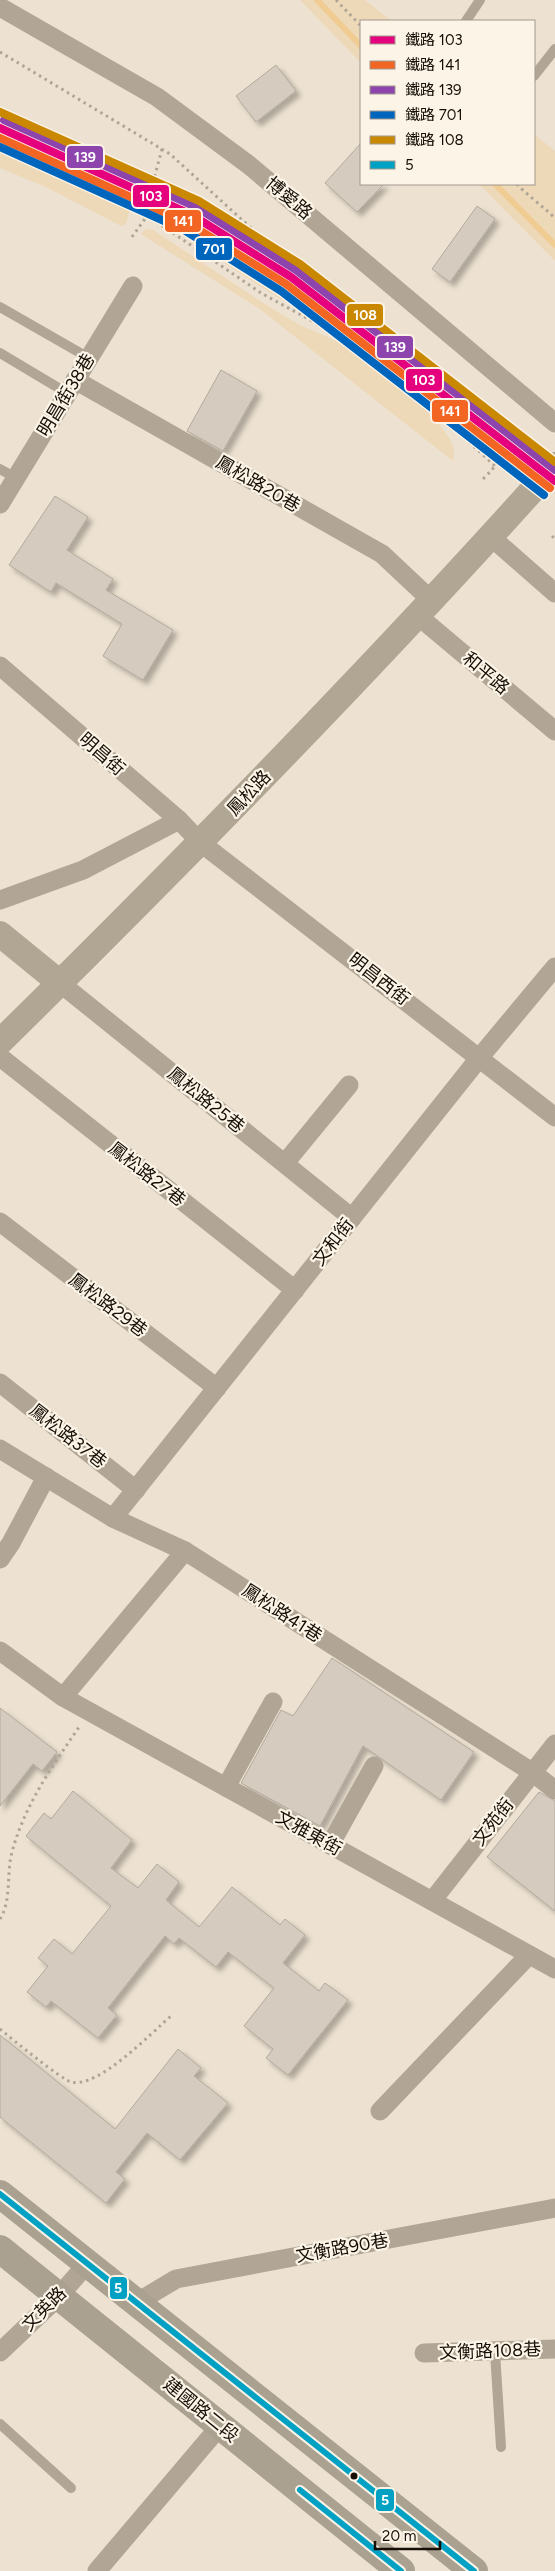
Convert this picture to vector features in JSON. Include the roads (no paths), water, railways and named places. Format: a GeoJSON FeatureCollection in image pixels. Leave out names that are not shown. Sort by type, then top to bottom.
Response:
{"type":"FeatureCollection","features":[{"type":"Feature","properties":{"kind":"main road"},"geometry":{"type":"LineString","coordinates":[[0,2194],[474,2571]]}},
{"type":"Feature","properties":{"kind":"main road","name":"建國路二段"},"geometry":{"type":"LineString","coordinates":[[0,2249],[401,2571]]}},
{"type":"Feature","properties":{"kind":"street","name":"博愛路"},"geometry":{"type":"LineString","coordinates":[[0,7],[158,96],[234,154],[555,423]]}},
{"type":"Feature","properties":{"kind":"street","name":"明昌街38巷"},"geometry":{"type":"LineString","coordinates":[[0,504],[8,473],[71,386],[133,286]]}},
{"type":"Feature","properties":{"kind":"street","name":"鳳松路20巷"},"geometry":{"type":"LineString","coordinates":[[71,386],[382,554],[424,608]]}},
{"type":"Feature","properties":{"kind":"street","name":"鳳松路"},"geometry":{"type":"LineString","coordinates":[[0,1042],[201,843],[491,537],[555,465]]}},
{"type":"Feature","properties":{"kind":"street"},"geometry":{"type":"LineString","coordinates":[[491,537],[555,593]]}},
{"type":"Feature","properties":{"kind":"street","name":"和平路"},"geometry":{"type":"LineString","coordinates":[[424,608],[555,731]]}},
{"type":"Feature","properties":{"kind":"street","name":"明昌街"},"geometry":{"type":"LineString","coordinates":[[0,666],[179,820],[201,843]]}},
{"type":"Feature","properties":{"kind":"street"},"geometry":{"type":"LineString","coordinates":[[0,900],[83,870],[179,820]]}},
{"type":"Feature","properties":{"kind":"street","name":"明昌西街"},"geometry":{"type":"LineString","coordinates":[[201,843],[480,1057],[555,1117]]}},
{"type":"Feature","properties":{"kind":"street"},"geometry":{"type":"LineString","coordinates":[[0,934],[60,983]]}},
{"type":"Feature","properties":{"kind":"street","name":"文和街"},"geometry":{"type":"LineString","coordinates":[[113,1518],[480,1057],[555,967]]}},
{"type":"Feature","properties":{"kind":"street","name":"鳳松路25巷"},"geometry":{"type":"LineString","coordinates":[[60,983],[352,1218]]}},
{"type":"Feature","properties":{"kind":"street","name":"鳳松路27巷"},"geometry":{"type":"LineString","coordinates":[[0,1057],[295,1290]]}},
{"type":"Feature","properties":{"kind":"street"},"geometry":{"type":"LineString","coordinates":[[285,1163],[349,1085]]}},
{"type":"Feature","properties":{"kind":"street","name":"鳳松路29巷"},"geometry":{"type":"LineString","coordinates":[[0,1222],[217,1388]]}},
{"type":"Feature","properties":{"kind":"street","name":"鳳松路37巷"},"geometry":{"type":"LineString","coordinates":[[0,1383],[136,1490]]}},
{"type":"Feature","properties":{"kind":"street","name":"鳳松路41巷"},"geometry":{"type":"LineString","coordinates":[[0,1450],[113,1518],[185,1551],[532,1772],[555,1790]]}},
{"type":"Feature","properties":{"kind":"street"},"geometry":{"type":"LineString","coordinates":[[0,1559],[11,1543],[46,1477]]}},
{"type":"Feature","properties":{"kind":"street"},"geometry":{"type":"LineString","coordinates":[[63,1697],[185,1551]]}},
{"type":"Feature","properties":{"kind":"street","name":"文雅東街"},"geometry":{"type":"LineString","coordinates":[[0,1651],[63,1697],[89,1712],[555,1970]]}},
{"type":"Feature","properties":{"kind":"street"},"geometry":{"type":"LineString","coordinates":[[226,1787],[273,1702]]}},
{"type":"Feature","properties":{"kind":"street","name":"文苑街"},"geometry":{"type":"LineString","coordinates":[[432,1901],[555,1744]]}},
{"type":"Feature","properties":{"kind":"street"},"geometry":{"type":"LineString","coordinates":[[330,1845],[374,1766]]}},
{"type":"Feature","properties":{"kind":"street"},"geometry":{"type":"LineString","coordinates":[[380,2110],[529,1955]]}},
{"type":"Feature","properties":{"kind":"street","name":"文衡路90巷"},"geometry":{"type":"LineString","coordinates":[[136,2303],[176,2279],[555,2208]]}},
{"type":"Feature","properties":{"kind":"street","name":"文英路"},"geometry":{"type":"LineString","coordinates":[[0,2352],[59,2296],[86,2264]]}},
{"type":"Feature","properties":{"kind":"street","name":"文衡路108巷"},"geometry":{"type":"LineString","coordinates":[[424,2353],[555,2349]]}},
{"type":"Feature","properties":{"kind":"street"},"geometry":{"type":"LineString","coordinates":[[97,2571],[220,2426]]}},
{"type":"Feature","properties":{"kind":"lane"},"geometry":{"type":"LineString","coordinates":[[467,20],[480,0]]}},
{"type":"Feature","properties":{"kind":"lane"},"geometry":{"type":"LineString","coordinates":[[535,75],[555,50]]}},
{"type":"Feature","properties":{"kind":"lane"},"geometry":{"type":"LineString","coordinates":[[0,307],[89,358]]}},
{"type":"Feature","properties":{"kind":"lane"},"geometry":{"type":"LineString","coordinates":[[0,353],[71,386]]}},
{"type":"Feature","properties":{"kind":"lane"},"geometry":{"type":"LineString","coordinates":[[495,2352],[501,2447]]}},
{"type":"Feature","properties":{"kind":"lane"},"geometry":{"type":"LineString","coordinates":[[0,2424],[71,2488]]}},
{"type":"Feature","properties":{"kind":"waterway"},"geometry":{"type":"LineString","coordinates":[[317,0],[360,45]]}},
{"type":"Feature","properties":{"kind":"waterway"},"geometry":{"type":"LineString","coordinates":[[496,185],[555,245]]}},
{"type":"Feature","properties":{"kind":"rail line","name":"108"},"geometry":{"type":"LineString","coordinates":[[0,112],[199,201],[300,264],[555,462]]}},
{"type":"Feature","properties":{"kind":"rail line","name":"139"},"geometry":{"type":"LineString","coordinates":[[4,120],[196,207],[296,270],[555,470]]}},
{"type":"Feature","properties":{"kind":"rail line","name":"103"},"geometry":{"type":"LineString","coordinates":[[0,128],[192,215],[291,277],[555,481]]}},
{"type":"Feature","properties":{"kind":"rail line","name":"141"},"geometry":{"type":"LineString","coordinates":[[0,138],[188,223],[286,284],[550,488]]}},
{"type":"Feature","properties":{"kind":"rail line","name":"701"},"geometry":{"type":"LineString","coordinates":[[0,147],[184,230],[281,291],[544,495]]}}]}
